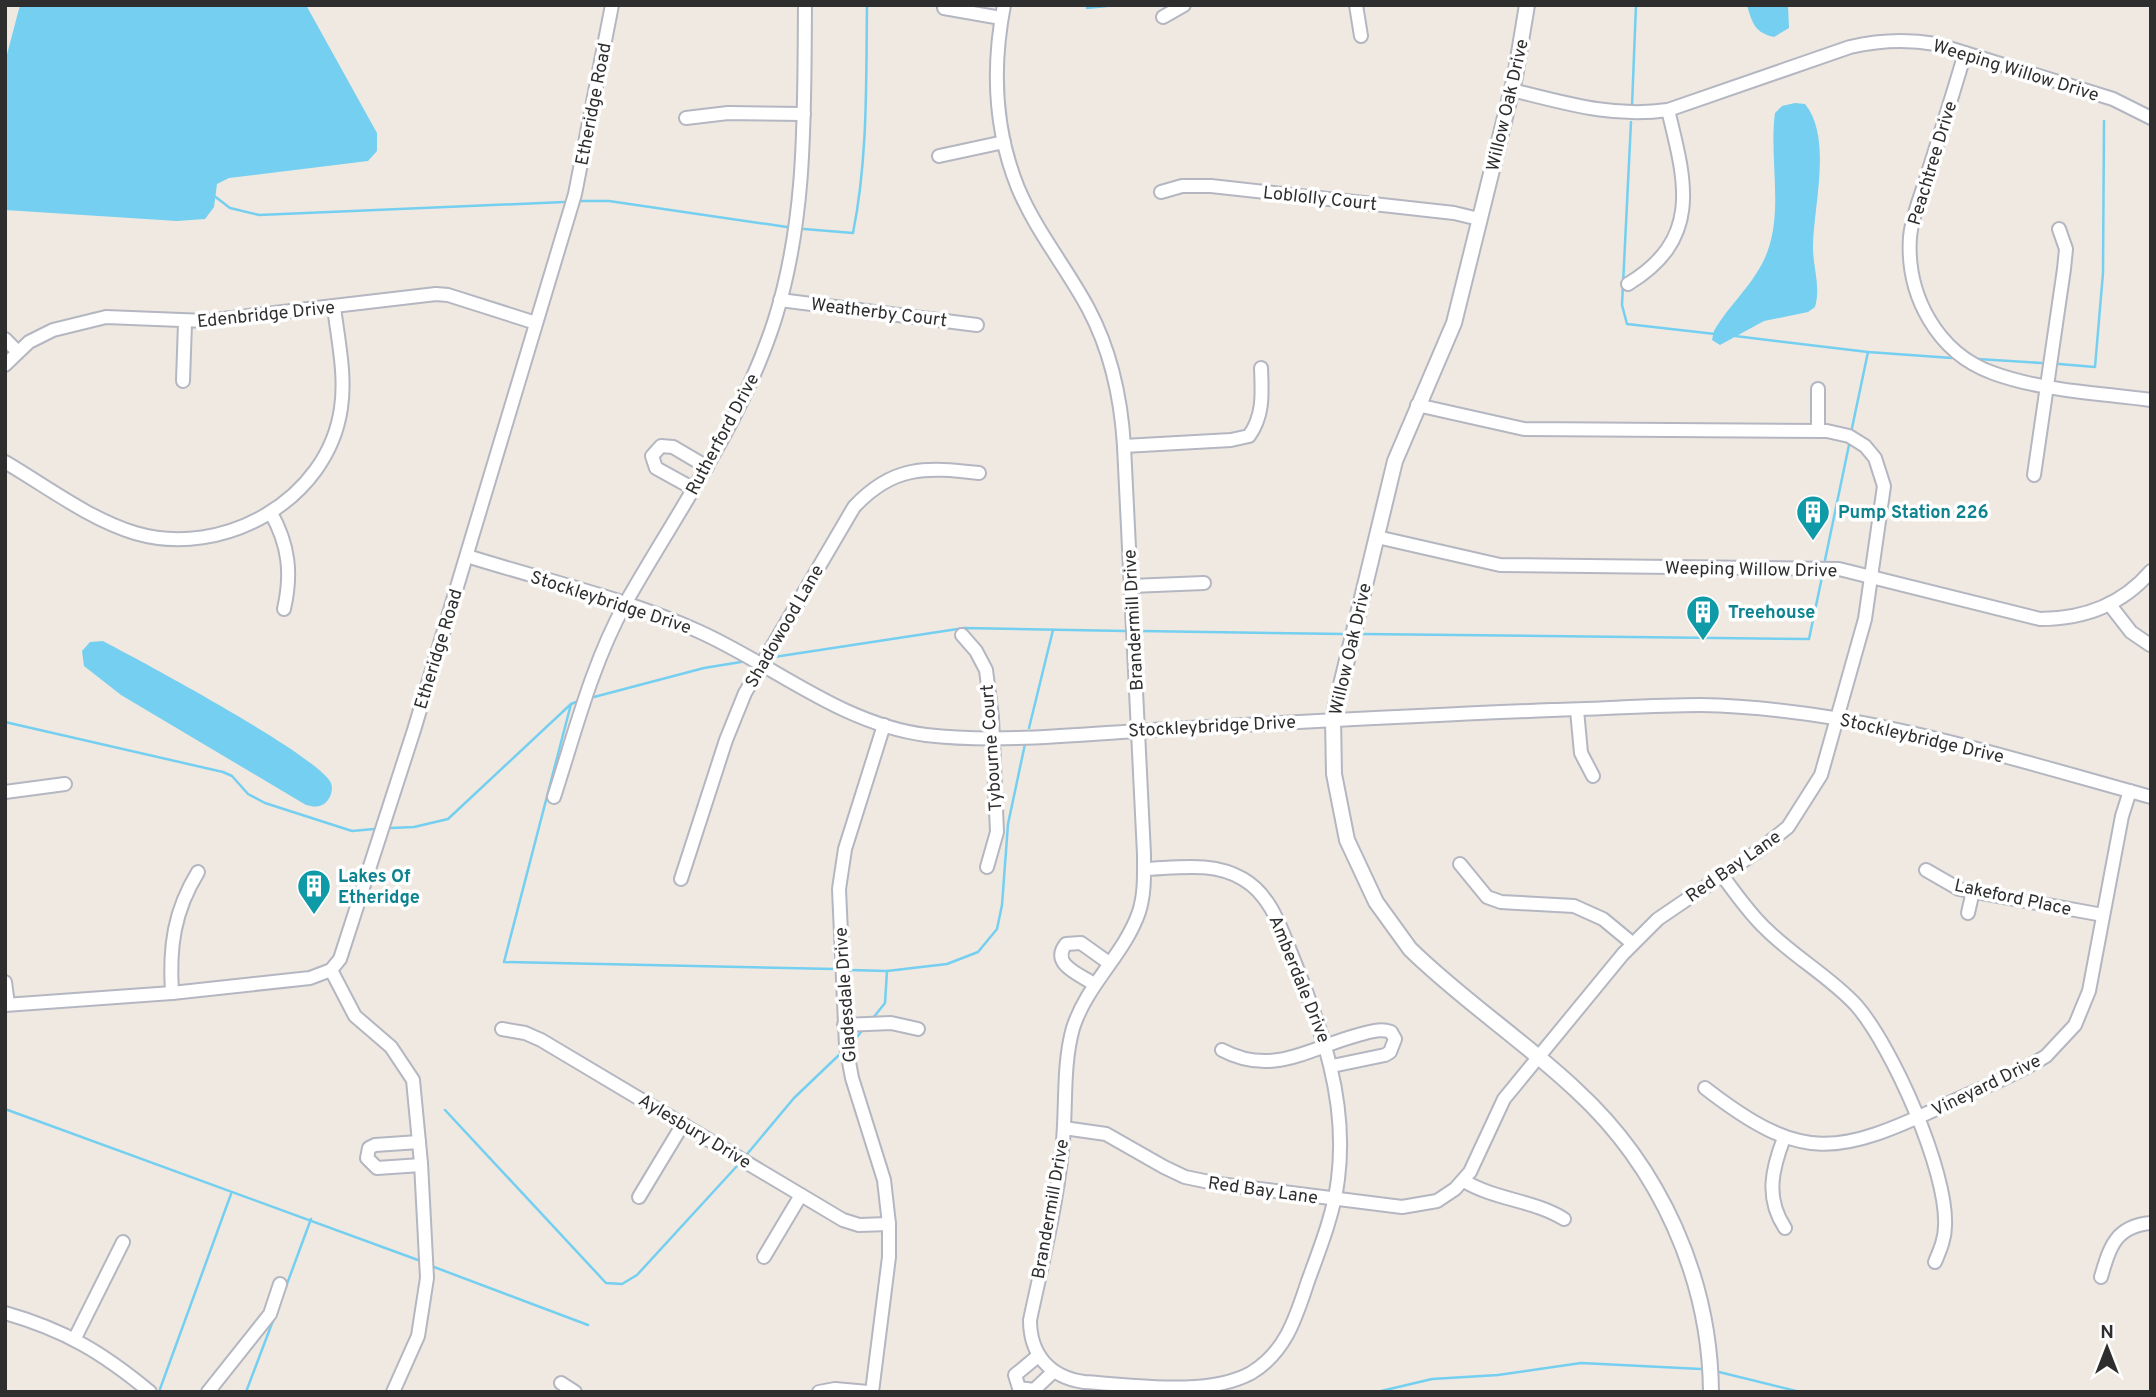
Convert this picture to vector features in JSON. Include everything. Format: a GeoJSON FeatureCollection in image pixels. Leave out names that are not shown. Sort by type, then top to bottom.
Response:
{"type":"FeatureCollection","features":[{"type":"Feature","properties":{"kind":"street","name":"Etheridge Road"},"geometry":{"type":"LineString","coordinates":[[331,970],[350,935],[467,556],[582,167],[612,5]]}},
{"type":"Feature","properties":{"kind":"street","name":"Rutherford Drive"},"geometry":{"type":"LineString","coordinates":[[554,797],[589,687],[625,604],[707,467],[742,402],[780,300],[799,209],[804,114],[805,5]]}},
{"type":"Feature","properties":{"kind":"street"},"geometry":{"type":"LineString","coordinates":[[1163,17],[1184,5]]}},
{"type":"Feature","properties":{"kind":"street"},"geometry":{"type":"LineString","coordinates":[[1356,5],[1361,36]]}},
{"type":"Feature","properties":{"kind":"street","name":"Willow Oak Drive"},"geometry":{"type":"LineString","coordinates":[[1527,5],[1512,90],[1454,323],[1395,461],[1333,718],[1334,774],[1341,816],[1354,859],[1392,926],[1430,968],[1538,1057],[1604,1118],[1628,1147],[1658,1194],[1683,1245],[1700,1301],[1708,1342],[1711,1392]]}},
{"type":"Feature","properties":{"kind":"street"},"geometry":{"type":"LineString","coordinates":[[944,8],[1002,11]]}},
{"type":"Feature","properties":{"kind":"street","name":"Brandermill Drive"},"geometry":{"type":"LineString","coordinates":[[1002,11],[996,80],[1004,142],[1021,195],[1098,329],[1118,392],[1124,446],[1144,870],[1139,912],[1127,938],[1085,999],[1070,1041],[1059,1182],[1030,1320],[1030,1333],[1045,1364]]}},
{"type":"Feature","properties":{"kind":"street","name":"Weeping Willow Drive"},"geometry":{"type":"LineString","coordinates":[[1512,90],[1603,112],[1637,114],[1668,110],[1872,42],[1911,40],[1965,53],[2113,99],[2151,118]]}},
{"type":"Feature","properties":{"kind":"street","name":"Peachtree Drive"},"geometry":{"type":"LineString","coordinates":[[1965,53],[1912,226],[1910,265],[1913,284],[1930,321],[1959,354],[1991,373],[2048,385],[2151,400]]}},
{"type":"Feature","properties":{"kind":"street"},"geometry":{"type":"LineString","coordinates":[[1628,284],[1657,265],[1676,234],[1684,212],[1684,180],[1668,110]]}},
{"type":"Feature","properties":{"kind":"street"},"geometry":{"type":"LineString","coordinates":[[686,118],[728,113],[804,114]]}},
{"type":"Feature","properties":{"kind":"street"},"geometry":{"type":"LineString","coordinates":[[939,156],[1004,142]]}},
{"type":"Feature","properties":{"kind":"street","name":"Loblolly Court"},"geometry":{"type":"LineString","coordinates":[[1161,192],[1190,185],[1211,186],[1454,213],[1479,219]]}},
{"type":"Feature","properties":{"kind":"street"},"geometry":{"type":"LineString","coordinates":[[2034,475],[2066,259],[2059,229]]}},
{"type":"Feature","properties":{"kind":"street","name":"Edenbridge Drive"},"geometry":{"type":"LineString","coordinates":[[5,365],[18,352],[53,330],[79,322],[133,317],[185,323],[436,294],[448,295],[536,323]]}},
{"type":"Feature","properties":{"kind":"street","name":"Weatherby Court"},"geometry":{"type":"LineString","coordinates":[[780,300],[976,325]]}},
{"type":"Feature","properties":{"kind":"street"},"geometry":{"type":"LineString","coordinates":[[5,461],[93,515],[135,533],[157,538],[203,537],[247,525],[271,513],[309,479],[335,434],[343,383],[334,307]]}},
{"type":"Feature","properties":{"kind":"street"},"geometry":{"type":"LineString","coordinates":[[183,381],[185,323]]}},
{"type":"Feature","properties":{"kind":"street"},"geometry":{"type":"LineString","coordinates":[[5,339],[18,352]]}},
{"type":"Feature","properties":{"kind":"street"},"geometry":{"type":"LineString","coordinates":[[1124,446],[1231,440],[1249,436],[1258,424],[1262,403],[1261,368]]}},
{"type":"Feature","properties":{"kind":"street"},"geometry":{"type":"LineString","coordinates":[[1818,389],[1818,431]]}},
{"type":"Feature","properties":{"kind":"street","name":"Red Bay Lane"},"geometry":{"type":"LineString","coordinates":[[1064,1128],[1106,1134],[1164,1167],[1200,1181],[1334,1200],[1418,1206],[1437,1201],[1464,1181],[1496,1111],[1632,943],[1658,919],[1788,827],[1804,807],[1826,764],[1835,717],[1856,656],[1882,510],[1882,471],[1875,458],[1860,442],[1840,433],[1818,431],[1524,429],[1417,405]]}},
{"type":"Feature","properties":{"kind":"street"},"geometry":{"type":"LineString","coordinates":[[694,489],[656,468],[652,456],[654,451],[660,446],[673,447],[707,467]]}},
{"type":"Feature","properties":{"kind":"street","name":"Shadowood Lane"},"geometry":{"type":"LineString","coordinates":[[681,880],[730,728],[761,663],[845,520],[874,488],[897,475],[921,469],[979,473]]}},
{"type":"Feature","properties":{"kind":"street"},"geometry":{"type":"LineString","coordinates":[[271,513],[286,546],[289,567],[284,609]]}},
{"type":"Feature","properties":{"kind":"street","name":"Weeping Willow Drive"},"geometry":{"type":"LineString","coordinates":[[1377,537],[1500,565],[1822,568],[1872,576],[2031,618],[2067,618],[2110,605],[2132,590],[2151,571]]}},
{"type":"Feature","properties":{"kind":"street","name":"Stockleybridge Drive"},"geometry":{"type":"LineString","coordinates":[[467,556],[625,604],[691,628],[761,663],[849,713],[927,735],[992,737],[1139,731],[1333,718],[1702,705],[1835,717],[1908,731],[2151,797]]}},
{"type":"Feature","properties":{"kind":"street"},"geometry":{"type":"LineString","coordinates":[[1131,586],[1204,583]]}},
{"type":"Feature","properties":{"kind":"street"},"geometry":{"type":"LineString","coordinates":[[2110,605],[2132,632],[2150,645]]}},
{"type":"Feature","properties":{"kind":"street","name":"Tybourne Court"},"geometry":{"type":"LineString","coordinates":[[962,635],[976,651],[986,670],[997,832],[987,867]]}},
{"type":"Feature","properties":{"kind":"street"},"geometry":{"type":"LineString","coordinates":[[1577,710],[1581,753],[1593,776]]}},
{"type":"Feature","properties":{"kind":"street","name":"Gladesdale Drive"},"geometry":{"type":"LineString","coordinates":[[870,1392],[888,1257],[889,1224],[884,1180],[852,1078],[844,1025],[839,909],[841,861],[884,725]]}},
{"type":"Feature","properties":{"kind":"street"},"geometry":{"type":"LineString","coordinates":[[5,792],[65,784]]}},
{"type":"Feature","properties":{"kind":"street","name":"Vineyard Drive"},"geometry":{"type":"LineString","coordinates":[[1705,1088],[1753,1124],[1784,1138],[1820,1144],[1860,1141],[1917,1118],[2040,1060],[2063,1041],[2084,1009],[2122,816],[2130,791]]}},
{"type":"Feature","properties":{"kind":"street"},"geometry":{"type":"LineString","coordinates":[[1460,864],[1487,897],[1501,902],[1574,906],[1603,919],[1632,943]]}},
{"type":"Feature","properties":{"kind":"street","name":"Amberdale Drive"},"geometry":{"type":"LineString","coordinates":[[1045,1364],[1084,1382],[1198,1388],[1224,1385],[1252,1373],[1275,1353],[1292,1328],[1334,1200],[1340,1129],[1332,1066],[1326,1043],[1280,927],[1256,888],[1244,879],[1213,867],[1144,870]]}},
{"type":"Feature","properties":{"kind":"street","name":"Lakeford Place"},"geometry":{"type":"LineString","coordinates":[[1926,870],[1939,880],[1973,891],[2104,915]]}},
{"type":"Feature","properties":{"kind":"street"},"geometry":{"type":"LineString","coordinates":[[172,993],[170,961],[174,926],[186,892],[198,872]]}},
{"type":"Feature","properties":{"kind":"street"},"geometry":{"type":"LineString","coordinates":[[1722,875],[1767,930],[1839,988],[1858,1007],[1881,1043],[1932,1154],[1943,1194],[1945,1230],[1935,1262]]}},
{"type":"Feature","properties":{"kind":"street"},"geometry":{"type":"LineString","coordinates":[[1968,913],[1973,891]]}},
{"type":"Feature","properties":{"kind":"street"},"geometry":{"type":"LineString","coordinates":[[1094,984],[1064,965],[1060,959],[1060,951],[1073,942],[1081,943],[1109,963]]}},
{"type":"Feature","properties":{"kind":"street"},"geometry":{"type":"LineString","coordinates":[[5,982],[7,1004],[172,993],[310,978],[331,970],[355,1016],[391,1047],[413,1080],[426,1259],[424,1307],[408,1363],[393,1392]]}},
{"type":"Feature","properties":{"kind":"street"},"geometry":{"type":"LineString","coordinates":[[844,1025],[891,1023],[918,1029]]}},
{"type":"Feature","properties":{"kind":"street","name":"Aylesbury Drive"},"geometry":{"type":"LineString","coordinates":[[502,1029],[525,1033],[541,1040],[843,1220],[859,1225],[889,1224]]}},
{"type":"Feature","properties":{"kind":"street"},"geometry":{"type":"LineString","coordinates":[[1222,1050],[1244,1060],[1275,1062],[1326,1043],[1376,1030],[1391,1032],[1395,1039],[1390,1052],[1385,1055],[1332,1066]]}},
{"type":"Feature","properties":{"kind":"street"},"geometry":{"type":"LineString","coordinates":[[639,1197],[683,1125]]}},
{"type":"Feature","properties":{"kind":"street"},"geometry":{"type":"LineString","coordinates":[[1784,1138],[1775,1162],[1771,1185],[1775,1212],[1785,1228]]}},
{"type":"Feature","properties":{"kind":"street"},"geometry":{"type":"LineString","coordinates":[[419,1142],[374,1145],[369,1148],[367,1158],[377,1168],[421,1165]]}},
{"type":"Feature","properties":{"kind":"street"},"geometry":{"type":"LineString","coordinates":[[1464,1181],[1485,1193],[1539,1206],[1564,1220]]}},
{"type":"Feature","properties":{"kind":"street"},"geometry":{"type":"LineString","coordinates":[[764,1257],[801,1195]]}},
{"type":"Feature","properties":{"kind":"street"},"geometry":{"type":"LineString","coordinates":[[2101,1277],[2115,1237],[2127,1227],[2151,1223]]}},
{"type":"Feature","properties":{"kind":"street"},"geometry":{"type":"LineString","coordinates":[[75,1338],[124,1242]]}},
{"type":"Feature","properties":{"kind":"street"},"geometry":{"type":"LineString","coordinates":[[208,1392],[270,1314],[280,1284]]}},
{"type":"Feature","properties":{"kind":"street"},"geometry":{"type":"LineString","coordinates":[[5,1313],[75,1338],[114,1363],[150,1392]]}},
{"type":"Feature","properties":{"kind":"street"},"geometry":{"type":"LineString","coordinates":[[561,1383],[575,1392]]}},
{"type":"Feature","properties":{"kind":"street"},"geometry":{"type":"LineString","coordinates":[[819,1392],[835,1389],[870,1392]]}},
{"type":"Feature","properties":{"kind":"water"},"geometry":{"type":"Polygon","coordinates":[[[20,5],[306,5],[377,133],[377,151],[368,161],[229,178],[217,184],[214,207],[205,219],[177,221],[5,210],[5,62],[20,5]]]}},
{"type":"Feature","properties":{"kind":"water"},"geometry":{"type":"Polygon","coordinates":[[[1747,5],[1788,5],[1789,28],[1774,37],[1762,33],[1753,22],[1747,5]]]}},
{"type":"Feature","properties":{"kind":"water"},"geometry":{"type":"Polygon","coordinates":[[[1805,104],[1813,118],[1820,154],[1813,248],[1817,284],[1815,307],[1808,312],[1764,321],[1720,345],[1712,340],[1714,331],[1757,272],[1768,250],[1775,217],[1775,113],[1782,106],[1805,104]]]}},
{"type":"Feature","properties":{"kind":"water"},"geometry":{"type":"Polygon","coordinates":[[[103,641],[226,709],[295,752],[331,783],[329,799],[320,806],[306,805],[121,695],[84,666],[82,651],[90,642],[103,641]]]}},
{"type":"Feature","properties":{"kind":"waterway"},"geometry":{"type":"LineString","coordinates":[[804,229],[853,233],[864,148],[867,5]]}},
{"type":"Feature","properties":{"kind":"waterway"},"geometry":{"type":"LineString","coordinates":[[1087,8],[1116,5]]}},
{"type":"Feature","properties":{"kind":"waterway"},"geometry":{"type":"LineString","coordinates":[[1632,106],[1636,5]]}},
{"type":"Feature","properties":{"kind":"waterway"},"geometry":{"type":"LineString","coordinates":[[2059,364],[2095,367],[2103,273],[2104,121]]}},
{"type":"Feature","properties":{"kind":"waterway"},"geometry":{"type":"LineString","coordinates":[[1631,122],[1622,305],[1627,324],[1715,334]]}},
{"type":"Feature","properties":{"kind":"waterway"},"geometry":{"type":"LineString","coordinates":[[213,195],[230,208],[259,215],[564,202]]}},
{"type":"Feature","properties":{"kind":"waterway"},"geometry":{"type":"LineString","coordinates":[[581,201],[609,201],[787,227]]}},
{"type":"Feature","properties":{"kind":"waterway"},"geometry":{"type":"LineString","coordinates":[[1735,336],[1868,352],[1952,358]]}},
{"type":"Feature","properties":{"kind":"waterway"},"geometry":{"type":"LineString","coordinates":[[1852,428],[1868,352]]}},
{"type":"Feature","properties":{"kind":"waterway"},"geometry":{"type":"LineString","coordinates":[[1978,359],[2042,363]]}},
{"type":"Feature","properties":{"kind":"waterway"},"geometry":{"type":"LineString","coordinates":[[1825,560],[1849,445]]}},
{"type":"Feature","properties":{"kind":"waterway"},"geometry":{"type":"LineString","coordinates":[[1362,634],[1809,639],[1822,577]]}},
{"type":"Feature","properties":{"kind":"waterway"},"geometry":{"type":"LineString","coordinates":[[774,657],[964,628],[1125,631]]}},
{"type":"Feature","properties":{"kind":"waterway"},"geometry":{"type":"LineString","coordinates":[[1029,728],[1053,630]]}},
{"type":"Feature","properties":{"kind":"waterway"},"geometry":{"type":"LineString","coordinates":[[1141,631],[1344,634]]}},
{"type":"Feature","properties":{"kind":"waterway"},"geometry":{"type":"LineString","coordinates":[[594,697],[704,668],[747,661]]}},
{"type":"Feature","properties":{"kind":"waterway"},"geometry":{"type":"LineString","coordinates":[[391,828],[414,827],[448,819],[576,702]]}},
{"type":"Feature","properties":{"kind":"waterway"},"geometry":{"type":"LineString","coordinates":[[571,704],[504,962],[834,969]]}},
{"type":"Feature","properties":{"kind":"waterway"},"geometry":{"type":"LineString","coordinates":[[5,722],[223,772],[232,776],[248,794],[265,803],[352,831],[374,829]]}},
{"type":"Feature","properties":{"kind":"waterway"},"geometry":{"type":"LineString","coordinates":[[850,970],[887,971],[947,964],[978,952],[997,929],[1002,905],[1008,824],[1025,744]]}},
{"type":"Feature","properties":{"kind":"waterway"},"geometry":{"type":"LineString","coordinates":[[873,1018],[885,1003],[887,971]]}},
{"type":"Feature","properties":{"kind":"waterway"},"geometry":{"type":"LineString","coordinates":[[853,1042],[861,1032]]}},
{"type":"Feature","properties":{"kind":"waterway"},"geometry":{"type":"LineString","coordinates":[[748,1153],[794,1098],[839,1055]]}},
{"type":"Feature","properties":{"kind":"waterway"},"geometry":{"type":"LineString","coordinates":[[5,1109],[418,1260]]}},
{"type":"Feature","properties":{"kind":"waterway"},"geometry":{"type":"LineString","coordinates":[[445,1110],[606,1283],[622,1284],[637,1275],[737,1166]]}},
{"type":"Feature","properties":{"kind":"waterway"},"geometry":{"type":"LineString","coordinates":[[160,1389],[231,1194]]}},
{"type":"Feature","properties":{"kind":"waterway"},"geometry":{"type":"LineString","coordinates":[[284,1292],[311,1219]]}},
{"type":"Feature","properties":{"kind":"waterway"},"geometry":{"type":"LineString","coordinates":[[434,1267],[588,1325]]}},
{"type":"Feature","properties":{"kind":"waterway"},"geometry":{"type":"LineString","coordinates":[[246,1392],[274,1318]]}},
{"type":"Feature","properties":{"kind":"waterway"},"geometry":{"type":"LineString","coordinates":[[1377,1392],[1432,1379],[1498,1375],[1581,1363],[1701,1369]]}},
{"type":"Feature","properties":{"kind":"waterway"},"geometry":{"type":"LineString","coordinates":[[1719,1372],[1800,1392]]}},
{"type":"Feature","properties":{"kind":"place","name":"Pump Station 226"},"geometry":{"type":"Point","coordinates":[1813,542]}},
{"type":"Feature","properties":{"kind":"place","name":"Treehouse"},"geometry":{"type":"Point","coordinates":[1703,642]}},
{"type":"Feature","properties":{"kind":"place","name":"Lakes Of Etheridge"},"geometry":{"type":"Point","coordinates":[314,916]}}]}
